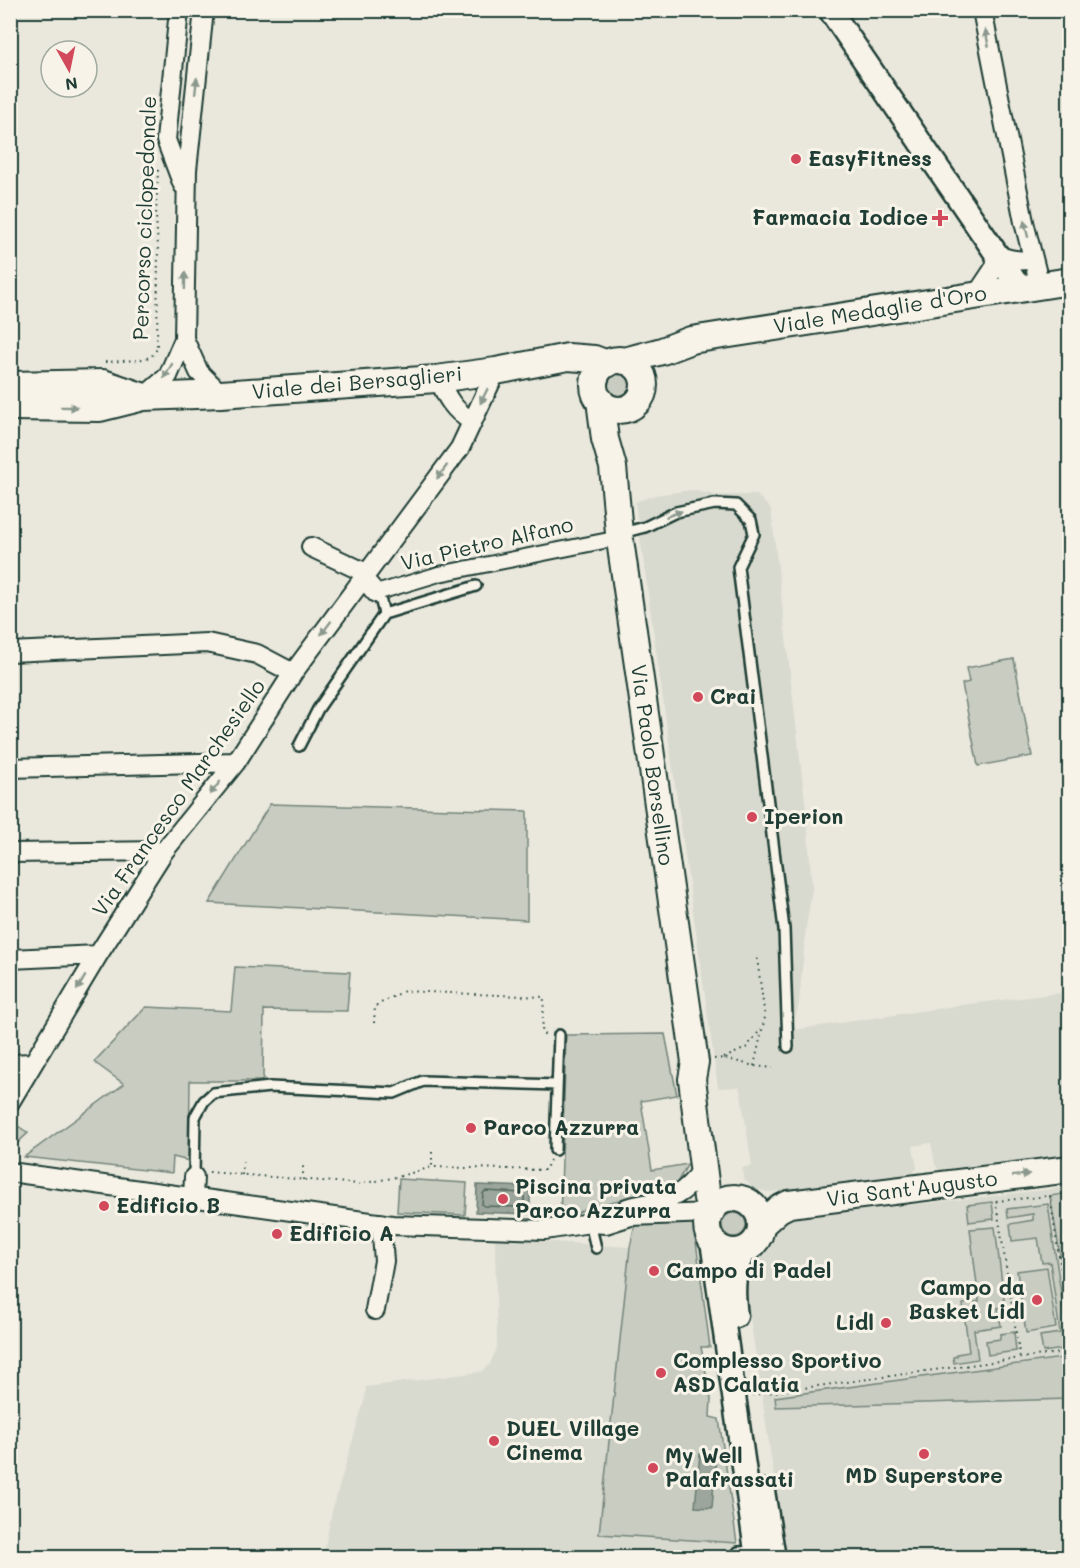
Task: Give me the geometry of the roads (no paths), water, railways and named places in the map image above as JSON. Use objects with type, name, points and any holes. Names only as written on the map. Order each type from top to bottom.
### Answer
[{"type":"main road","name":"Viale Medaglie d'Oro","points":[[568,357],[661,341],[691,340],[1070,281]]},
{"type":"main road","name":"Viale Medaglie d'Oro","points":[[607,376],[691,340]]},
{"type":"main road","name":"Viale dei Bersaglieri","points":[[10,406],[100,408],[144,397],[221,394],[440,378],[496,371],[568,357]]},
{"type":"main road","points":[[568,357],[607,376],[612,409],[627,409]]},
{"type":"main road","name":"Via Paolo Borsellino","points":[[613,467],[605,439],[607,376],[638,369],[644,384],[640,399],[627,409],[617,438],[613,467],[614,537],[695,1062],[692,1079],[710,1213]]},
{"type":"main road","name":"Viale dei Bersaglieri","points":[[10,385],[103,383],[144,397]]},
{"type":"main road","name":"Via Paolo Borsellino","points":[[695,1062],[704,1077],[723,1181],[739,1199]]},
{"type":"main road","name":"Via Sant'Augusto","points":[[761,1225],[779,1209],[789,1204],[1070,1169]]},
{"type":"main road","points":[[739,1199],[746,1201],[757,1211],[761,1225],[759,1236],[746,1249],[731,1252],[712,1241],[707,1227],[710,1213],[723,1201],[739,1199]]},
{"type":"street","points":[[180,10],[166,140],[186,195]]},
{"type":"street","points":[[144,397],[168,376],[183,339],[187,170],[204,10]]},
{"type":"street","points":[[830,10],[997,255],[1030,286]]},
{"type":"street","points":[[982,10],[1033,259],[1030,286]]},
{"type":"street","points":[[997,255],[1011,261],[1033,259]]},
{"type":"street","points":[[977,294],[995,267],[997,255]]},
{"type":"street","points":[[183,339],[199,372],[221,394]]},
{"type":"street","name":"Via Francesco Marchesiello","points":[[10,1102],[98,955],[164,851],[236,762],[293,673],[363,573],[460,448],[496,371]]},
{"type":"street","points":[[440,378],[445,395],[458,412],[471,422]]},
{"type":"street","name":"Via Pietro Alfano","points":[[376,593],[439,574],[614,537]]},
{"type":"street","points":[[311,547],[363,573],[376,593]]},
{"type":"street","name":"Via Francesco Marchesiello","points":[[10,652],[207,643],[257,654],[293,673]]},
{"type":"street","points":[[10,768],[236,762]]},
{"type":"street","points":[[10,853],[164,851]]},
{"type":"street","points":[[10,959],[98,955]]},
{"type":"street","points":[[10,1064],[32,1063]]},
{"type":"street","points":[[590,1223],[601,1214],[667,1200],[682,1193],[703,1169]]},
{"type":"street","points":[[10,1172],[381,1223],[545,1230],[590,1223],[606,1224],[631,1216],[710,1213]]},
{"type":"street","points":[[193,1197],[194,1174]]},
{"type":"street","points":[[375,1310],[384,1261],[381,1223]]},
{"type":"street","points":[[712,1241],[756,1554]]},
{"type":"street","points":[[746,1249],[738,1260],[735,1272],[735,1310],[748,1395],[756,1554]]},
{"type":"lane","points":[[614,537],[645,527],[676,512],[716,504],[736,506],[751,520],[754,534],[738,567],[784,929],[788,1047]]},
{"type":"lane","name":"Via Pietro Alfano","points":[[384,614],[476,586]]},
{"type":"lane","points":[[299,746],[318,709],[384,614],[376,593]]},
{"type":"lane","points":[[555,1150],[559,1035]]},
{"type":"lane","points":[[194,1174],[195,1117],[204,1101],[213,1093],[270,1087],[394,1093],[423,1081],[557,1085]]},
{"type":"lane","points":[[590,1223],[596,1248]]},
{"type":"water","name":"Piscina privata Parco Azzurra","points":[[477,1185],[530,1187],[530,1214],[476,1212]]},
{"type":"water","points":[[700,1454],[716,1456],[712,1508],[695,1507]]},
{"type":"place","name":"EasyFitness","points":[[796,159]]},
{"type":"place","name":"Farmacia Iodice","points":[[940,218]]},
{"type":"place","name":"Crai","points":[[698,697]]},
{"type":"place","name":"Iperion","points":[[752,817]]},
{"type":"place","name":"Parco Azzurra","points":[[471,1128]]},
{"type":"place","name":"Piscina privata Parco Azzurra","points":[[503,1199]]},
{"type":"place","name":"Edificio B","points":[[104,1206]]},
{"type":"place","name":"Edificio A","points":[[277,1234]]},
{"type":"place","name":"Campo di Padel","points":[[654,1271]]},
{"type":"place","name":"Campo da Basket Lidl","points":[[1037,1300]]},
{"type":"place","name":"Lidl","points":[[886,1323]]},
{"type":"place","name":"Complesso Sportivo ASD Calatia","points":[[661,1373]]},
{"type":"place","name":"DUEL Village Cinema","points":[[494,1441]]},
{"type":"place","name":"MD Superstore","points":[[924,1454]]},
{"type":"place","name":"My Well Palafrassati","points":[[653,1468]]}]
